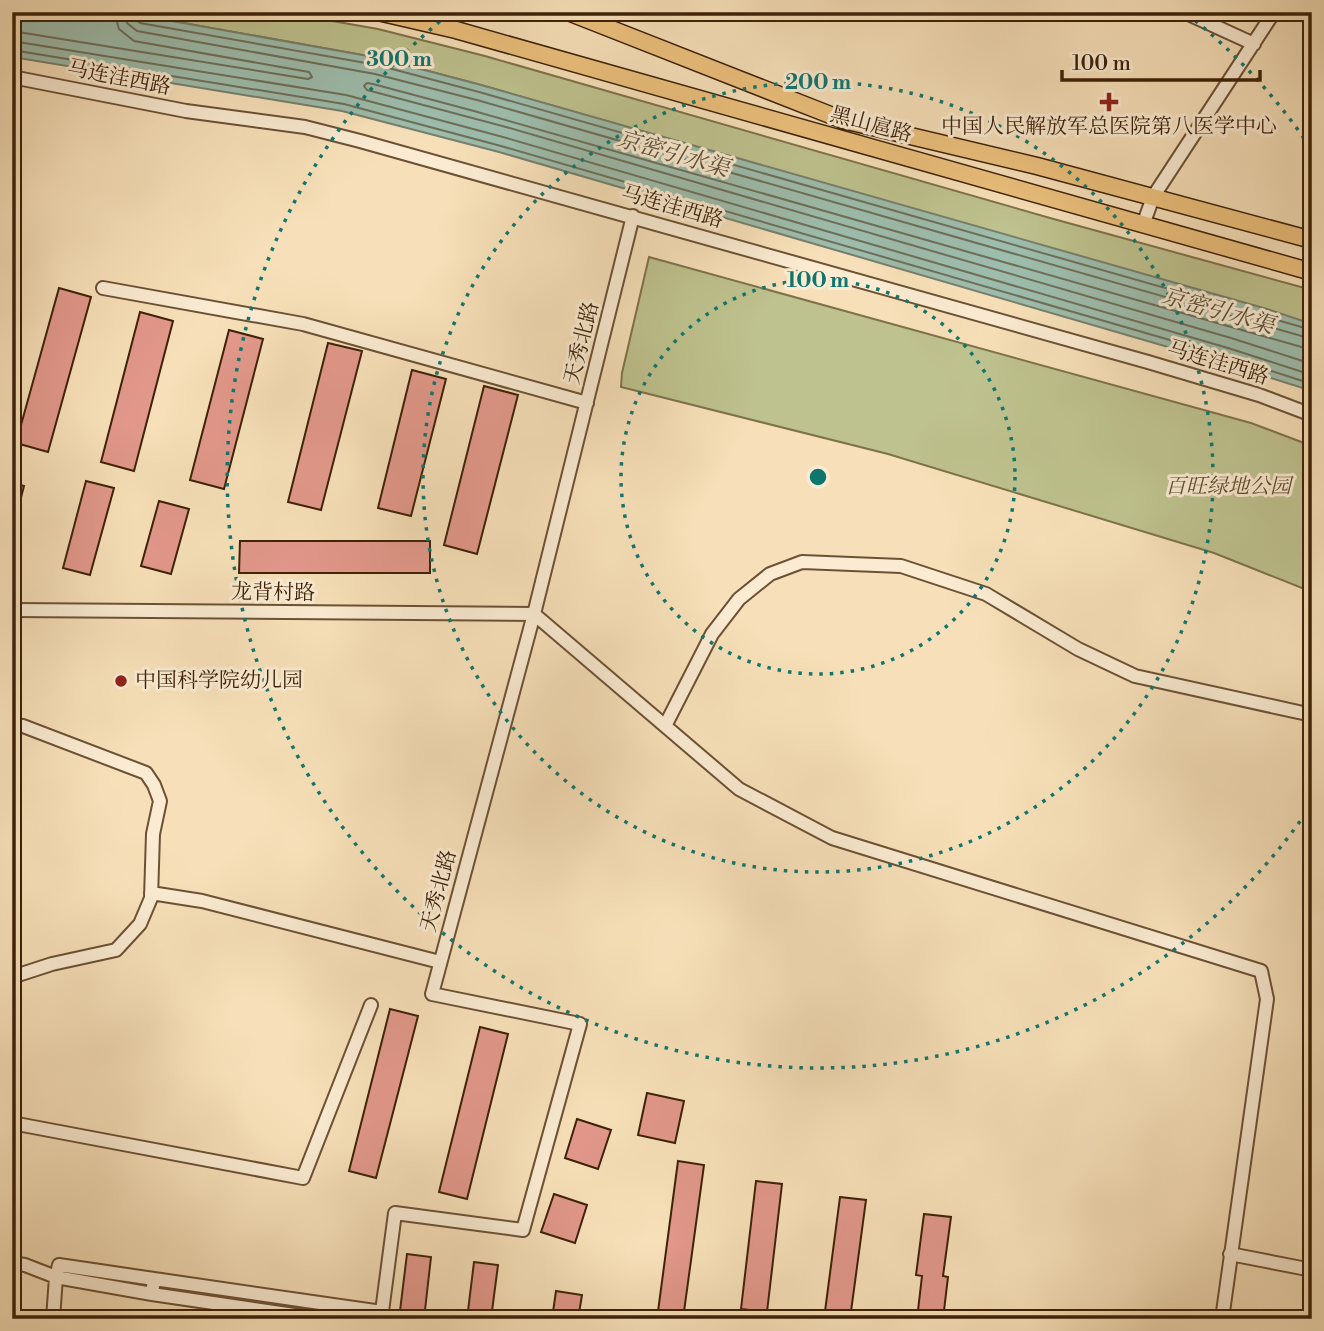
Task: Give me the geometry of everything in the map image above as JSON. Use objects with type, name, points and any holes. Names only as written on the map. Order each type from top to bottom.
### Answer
[{"type":"main road","name":"黑山扈路","points":[[378,12],[456,30],[1312,272]]},
{"type":"main road","name":"黑山扈路","points":[[568,12],[843,120],[1037,166],[1312,240]]},
{"type":"main road","points":[[1206,241],[1197,230],[1198,223],[1202,216],[1212,212]]},
{"type":"street","points":[[1184,12],[1254,44]]},
{"type":"street","points":[[1143,225],[1153,197],[1274,12]]},
{"type":"street","name":"马连洼西路","points":[[12,77],[186,111],[305,127],[634,216],[1149,362],[1259,395],[1312,415]]},
{"type":"street","name":"天秀北路","points":[[382,1315],[395,1213],[523,1230],[580,1024],[432,994],[534,614],[634,216]]},
{"type":"street","points":[[103,288],[303,324],[587,403]]},
{"type":"street","points":[[665,726],[712,634],[739,599],[769,574],[802,562],[901,566],[986,594],[1077,649],[1135,676],[1312,715]]},
{"type":"street","name":"龙背村路","points":[[12,610],[534,614]]},
{"type":"street","points":[[534,614],[739,789],[832,838],[1261,971],[1267,999],[1222,1319]]},
{"type":"street","points":[[12,725],[23,726],[146,773],[155,785],[160,802],[153,834],[152,893],[140,924],[116,950],[52,964],[12,977]]},
{"type":"street","points":[[152,893],[202,901],[440,962]]},
{"type":"street","points":[[12,1123],[303,1178],[371,1005]]},
{"type":"street","points":[[1230,1254],[1312,1270]]},
{"type":"street","points":[[12,1263],[25,1265],[56,1278],[273,1315],[322,1319]]},
{"type":"street","points":[[52,1319],[59,1265],[382,1315]]},
{"type":"street","points":[[152,1294],[154,1279]]},
{"type":"green space","points":[[122,12],[281,12],[378,29],[485,56],[1312,290],[1312,324],[379,58]]},
{"type":"green space","name":"百旺绿地公园","points":[[649,257],[1251,423],[1312,446],[1312,592],[1214,553],[888,454],[621,387]]},
{"type":"water","name":"京密引水渠","points":[[12,12],[122,12],[379,58],[1267,309],[1312,324],[1312,391],[499,152],[342,111],[12,57]]},
{"type":"building","points":[[59,288],[91,297],[48,452],[16,443]]},
{"type":"building","points":[[140,312],[173,321],[134,471],[101,462]]},
{"type":"building","points":[[229,330],[263,339],[224,489],[190,480]]},
{"type":"building","points":[[328,343],[362,351],[321,510],[288,502]]},
{"type":"building","points":[[412,370],[446,379],[411,516],[378,508]]},
{"type":"building","points":[[484,386],[518,395],[477,554],[444,545]]},
{"type":"building","points":[[86,481],[114,488],[90,575],[63,568]]},
{"type":"building","points":[[12,483],[24,486],[16,517],[12,517]]},
{"type":"building","points":[[159,501],[189,509],[171,574],[141,566]]},
{"type":"building","points":[[240,541],[430,541],[430,573],[239,573]]},
{"type":"building","points":[[390,1009],[418,1016],[376,1178],[349,1171]]},
{"type":"building","points":[[480,1027],[508,1034],[467,1199],[439,1192]]},
{"type":"building","points":[[647,1093],[684,1101],[675,1143],[638,1135]]},
{"type":"building","points":[[577,1119],[611,1130],[598,1169],[565,1158]]},
{"type":"building","points":[[678,1161],[704,1165],[683,1319],[657,1319]]},
{"type":"building","points":[[756,1181],[782,1184],[767,1312],[741,1309]]},
{"type":"building","points":[[554,1194],[587,1205],[575,1243],[541,1232]]},
{"type":"building","points":[[840,1197],[866,1200],[850,1319],[824,1319]]},
{"type":"building","points":[[924,1214],[951,1217],[943,1276],[948,1277],[943,1319],[917,1319],[922,1276],[916,1275]]},
{"type":"building","points":[[407,1254],[431,1257],[424,1319],[399,1319]]},
{"type":"building","points":[[474,1262],[498,1265],[491,1319],[467,1319]]},
{"type":"building","points":[[556,1291],[582,1295],[578,1319],[552,1319]]},
{"type":"place","name":"中国人民解放军总医院第八医学中心","points":[[1109,102]]},
{"type":"place","name":"中国科学院幼儿园","points":[[121,681]]}]
